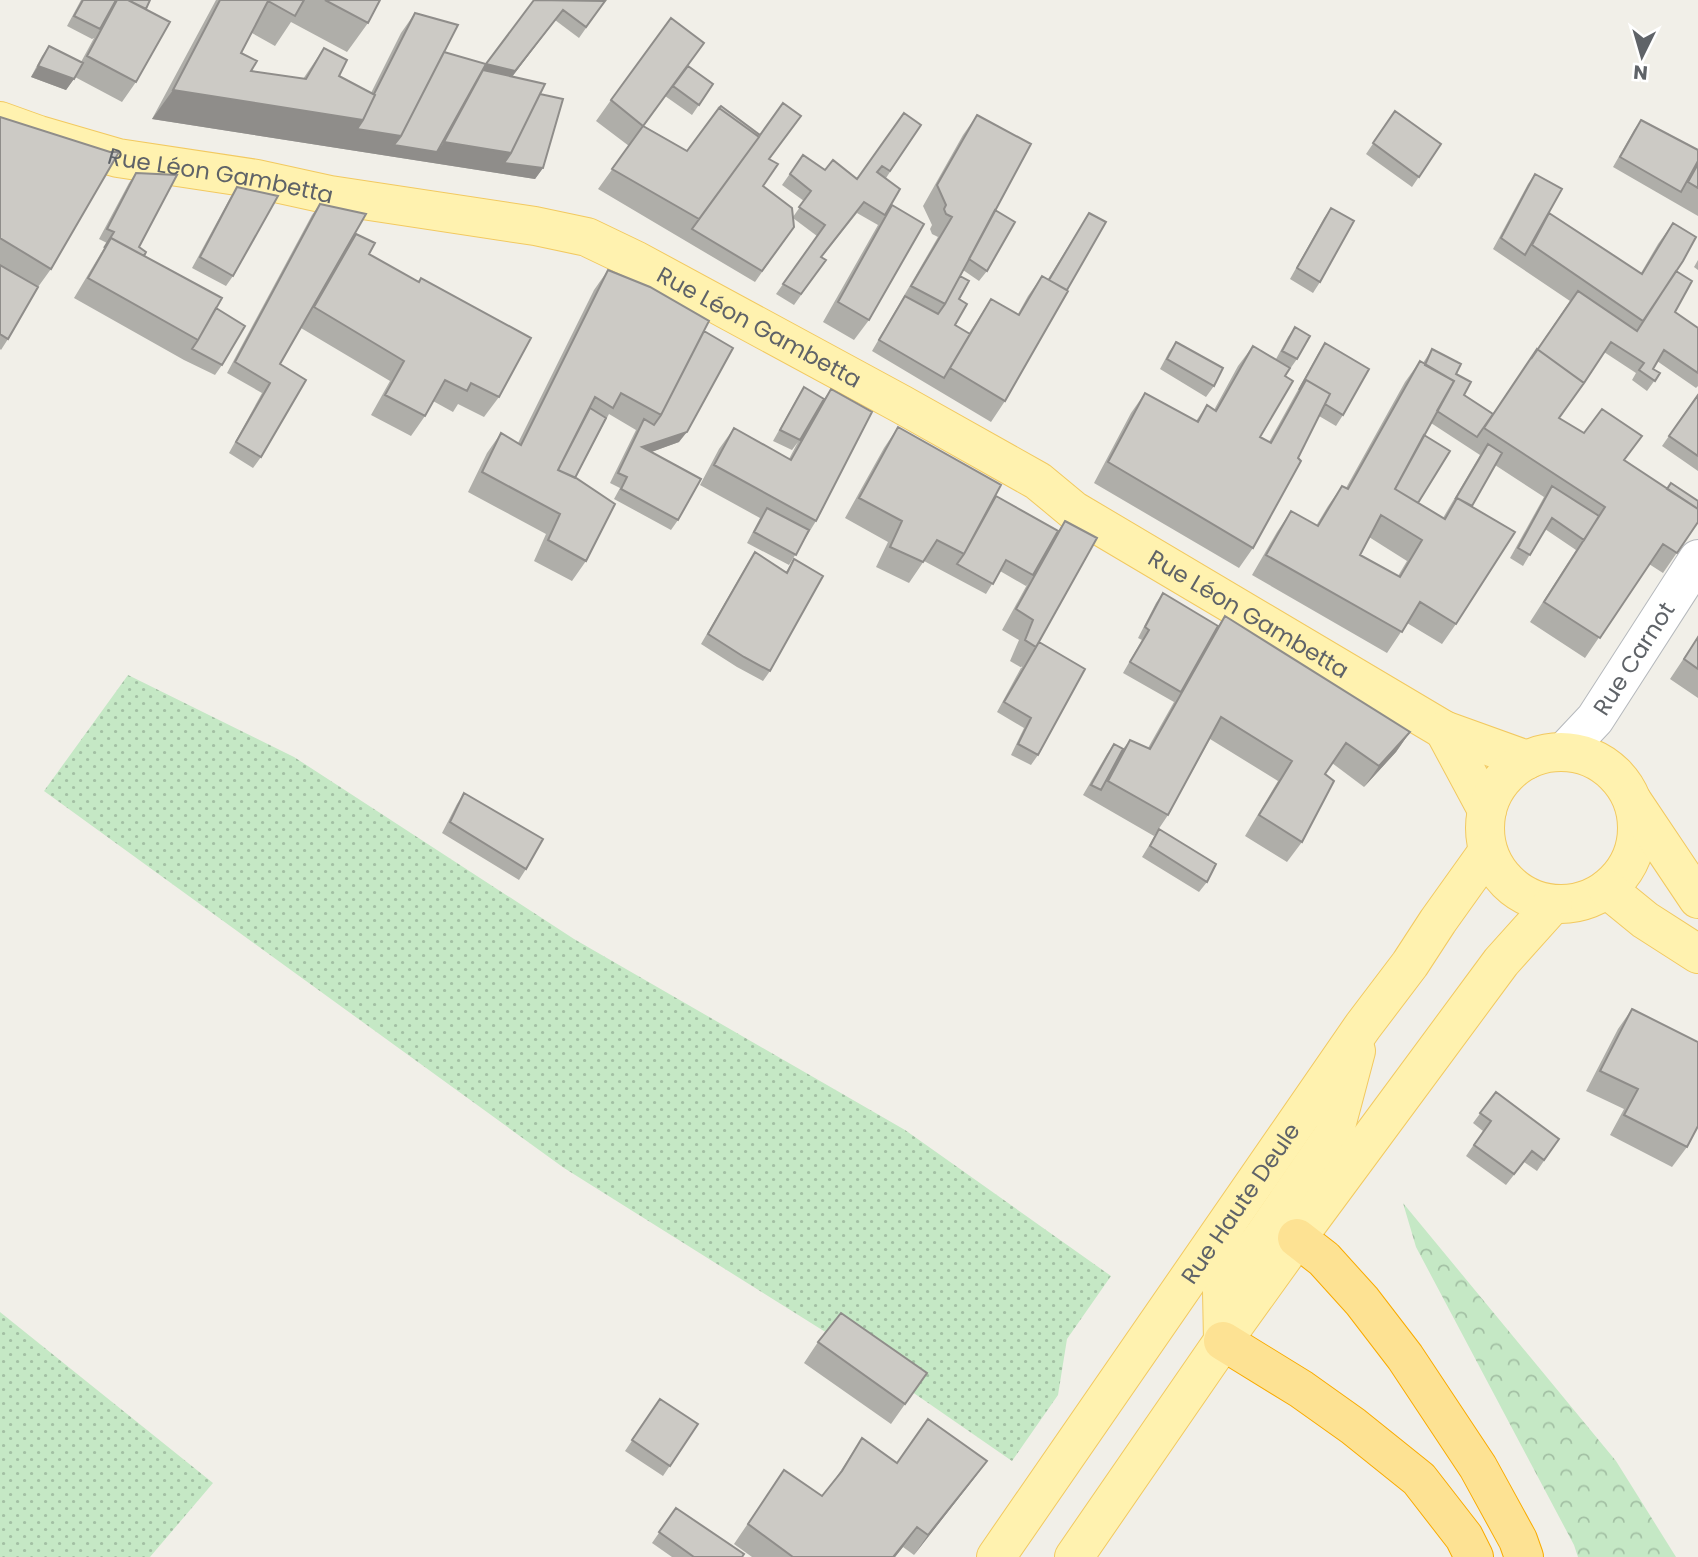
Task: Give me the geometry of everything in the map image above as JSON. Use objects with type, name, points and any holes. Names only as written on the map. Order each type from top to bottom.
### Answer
[{"type":"highway","points":[[1286,1229],[1324,1259],[1362,1301],[1405,1357],[1478,1467],[1524,1557]]},
{"type":"highway","points":[[1223,1341],[1301,1389],[1353,1426],[1419,1479],[1464,1537],[1474,1557]]},
{"type":"main road","name":"Rue Léon Gambetta","points":[[0,121],[118,158],[257,179],[330,195],[535,226],[587,237],[637,261],[1038,481],[1073,510],[1444,730],[1527,760]]},
{"type":"main road","points":[[1444,730],[1487,810]]},
{"type":"main road","points":[[1630,798],[1637,819],[1634,851],[1623,873],[1607,889],[1586,900],[1553,904],[1516,890],[1501,875],[1488,851],[1484,829],[1487,810],[1494,790],[1508,773],[1527,760],[1552,752],[1576,753],[1604,765],[1621,781],[1698,899]]},
{"type":"main road","name":"Rue Haute Deule","points":[[996,1557],[1363,1026],[1410,964],[1488,851]]},
{"type":"main road","points":[[1607,889],[1645,920],[1698,954]]},
{"type":"main road","points":[[1286,1229],[1501,962],[1553,904]]},
{"type":"main road","points":[[1074,1557],[1223,1341],[1286,1229],[1334,1134],[1363,1026]]},
{"type":"main road","points":[[1244,1198],[1286,1229]]},
{"type":"street","name":"Rue Carnot","points":[[1564,752],[1595,719],[1698,559]]},
{"type":"green space","points":[[128,675],[294,757],[574,939],[905,1130],[1111,1276],[1067,1339],[1058,1395],[1012,1461],[827,1333],[564,1168],[44,791]]},
{"type":"green space","points":[[1403,1203],[1616,1461],[1676,1557],[1578,1557],[1416,1247]]},
{"type":"green space","points":[[0,1312],[213,1483],[150,1557],[0,1557]]},
{"type":"building","points":[[83,0],[116,0],[100,29],[74,16]]},
{"type":"building","points":[[117,0],[128,0],[170,22],[136,82],[87,56]]},
{"type":"building","points":[[128,0],[150,0],[146,9]]},
{"type":"building","points":[[220,0],[304,0],[295,16],[268,1],[241,53],[257,61],[251,71],[306,79],[324,48],[347,60],[339,76],[375,95],[363,120],[173,90]]},
{"type":"building","points":[[325,0],[380,0],[368,23]]},
{"type":"building","points":[[534,0],[605,1],[586,27],[563,10],[515,71],[486,64]]},
{"type":"building","points":[[415,13],[458,25],[401,136],[357,129],[363,120]]},
{"type":"building","points":[[671,18],[704,43],[643,126],[611,100]]},
{"type":"building","points":[[49,46],[83,63],[74,79],[38,66]]},
{"type":"building","points":[[444,52],[486,64],[437,152],[394,145],[401,136]]},
{"type":"building","points":[[688,66],[713,84],[699,105],[673,86]]},
{"type":"building","points":[[483,70],[545,84],[511,153],[444,142]]},
{"type":"building","points":[[540,94],[563,99],[543,168],[504,163],[511,153]]},
{"type":"building","points":[[783,103],[801,116],[769,159],[778,164],[763,186],[792,208],[794,227],[762,271],[692,229],[759,137],[719,108],[721,106],[760,135]]},
{"type":"building","points":[[719,108],[759,137],[699,219],[612,169],[643,126],[687,151]]},
{"type":"building","points":[[1395,111],[1441,144],[1419,177],[1373,143]]},
{"type":"building","points":[[904,113],[921,125],[890,171],[882,166],[877,172],[900,189],[885,215],[864,202],[821,257],[826,260],[801,294],[783,284],[825,225],[799,207],[811,191],[790,174],[803,155],[825,170],[833,160],[857,179]]},
{"type":"building","points":[[977,115],[1031,144],[945,304],[911,286],[952,217],[946,214],[946,205],[937,185]]},
{"type":"building","points":[[0,117],[110,152],[119,152],[51,269],[0,238]]},
{"type":"building","points":[[1641,120],[1698,150],[1698,161],[1681,192],[1620,157]]},
{"type":"building","points":[[1698,164],[1698,188],[1688,182]]},
{"type":"building","points":[[136,173],[177,175],[139,247],[146,252],[144,256],[111,238],[104,248],[114,232],[107,229]]},
{"type":"building","points":[[1535,174],[1562,189],[1525,255],[1501,238]]},
{"type":"building","points":[[237,187],[278,196],[233,276],[200,257]]},
{"type":"building","points":[[320,204],[366,214],[280,364],[306,380],[261,457],[236,442],[270,383],[235,362]]},
{"type":"building","points":[[892,205],[924,224],[869,320],[838,302]]},
{"type":"building","points":[[1331,208],[1354,221],[1320,282],[1297,268]]},
{"type":"building","points":[[995,210],[1015,222],[987,271],[969,259]]},
{"type":"building","points":[[1089,213],[1106,222],[1067,290],[1049,280]]},
{"type":"building","points":[[1549,213],[1642,274],[1673,223],[1696,237],[1643,321],[1532,245]]},
{"type":"building","points":[[356,234],[375,243],[369,254],[419,282],[421,278],[531,338],[499,397],[471,383],[467,391],[445,380],[425,416],[385,395],[404,361],[314,307]]},
{"type":"building","points":[[111,238],[222,298],[198,340],[88,278]]},
{"type":"building","points":[[0,265],[38,287],[8,339],[0,334]]},
{"type":"building","points":[[608,270],[650,287],[709,321],[661,415],[621,393],[613,408],[595,397],[558,470],[576,478],[615,504],[586,561],[548,540],[560,514],[482,472],[501,433],[521,445]]},
{"type":"building","points":[[1676,271],[1692,281],[1675,312],[1698,328],[1698,373],[1664,350],[1653,369],[1660,373],[1655,381],[1639,370],[1644,363],[1611,342],[1584,383],[1538,349],[1578,291],[1637,331]]},
{"type":"building","points":[[960,276],[969,281],[959,299],[967,304],[955,325],[970,334],[944,378],[879,340],[905,296],[938,314]]},
{"type":"building","points":[[1042,276],[1068,291],[1005,401],[950,368],[991,299],[1019,315]]},
{"type":"building","points":[[216,308],[245,326],[222,365],[192,349]]},
{"type":"building","points":[[1295,327],[1310,336],[1297,359],[1282,351]]},
{"type":"building","points":[[704,331],[733,348],[687,432],[642,447],[701,479],[678,520],[621,489],[627,477],[618,473],[644,419],[654,425],[661,415]]},
{"type":"building","points":[[1176,342],[1223,368],[1214,386],[1167,359]]},
{"type":"building","points":[[1325,343],[1369,369],[1343,415],[1325,404],[1330,394],[1306,380],[1299,390]]},
{"type":"building","points":[[1253,346],[1290,368],[1285,376],[1293,381],[1260,437],[1271,443],[1306,380],[1330,394],[1298,458],[1301,461],[1253,548],[1108,462],[1145,393],[1198,422],[1207,405],[1216,411]]},
{"type":"building","points":[[1432,349],[1461,364],[1456,374],[1471,382],[1464,395],[1493,414],[1477,437],[1437,411],[1454,381],[1425,365]]},
{"type":"building","points":[[1537,349],[1584,383],[1559,418],[1584,433],[1602,409],[1642,436],[1624,460],[1698,509],[1698,522],[1677,553],[1663,544],[1600,638],[1544,602],[1605,507],[1484,428]]},
{"type":"building","points":[[1420,361],[1454,381],[1395,489],[1445,519],[1457,498],[1515,532],[1456,624],[1420,602],[1402,632],[1266,555],[1291,511],[1318,526],[1342,486],[1348,489]],"holes":[[[1381,515],[1422,540],[1400,577],[1360,555]]]},
{"type":"building","points":[[804,387],[824,399],[800,440],[780,430]]},
{"type":"building","points":[[831,389],[872,412],[816,521],[714,465],[734,428],[791,460]]},
{"type":"building","points":[[1698,395],[1698,456],[1669,436]]},
{"type":"building","points":[[590,408],[606,418],[575,478],[558,470]]},
{"type":"building","points":[[898,427],[1001,485],[964,554],[937,540],[923,562],[890,547],[902,521],[859,498]]},
{"type":"building","points":[[1424,435],[1450,451],[1418,503],[1395,489]]},
{"type":"building","points":[[1488,444],[1502,453],[1472,506],[1456,498]]},
{"type":"building","points":[[1671,483],[1698,501],[1698,509],[1667,489]]},
{"type":"building","points":[[1552,486],[1599,516],[1584,540],[1552,518],[1530,555],[1518,548]]},
{"type":"building","points":[[996,496],[1058,531],[1033,575],[1006,560],[993,584],[957,564]]},
{"type":"building","points":[[767,508],[809,530],[796,555],[754,532]]},
{"type":"building","points":[[1065,521],[1097,538],[1036,647],[1025,640],[1033,620],[1016,609]]},
{"type":"building","points":[[755,552],[787,573],[794,559],[823,576],[770,671],[708,634]]},
{"type":"building","points":[[1163,593],[1218,626],[1181,692],[1130,662],[1149,630],[1145,627]]},
{"type":"building","points":[[1225,616],[1410,732],[1379,766],[1346,743],[1325,774],[1334,781],[1302,842],[1259,815],[1292,761],[1221,717],[1168,815],[1108,781],[1130,740],[1150,749]]},
{"type":"building","points":[[1698,637],[1698,669],[1684,659]]},
{"type":"building","points":[[1039,642],[1085,669],[1038,755],[1018,744],[1031,718],[1004,702]]},
{"type":"building","points":[[1114,744],[1123,749],[1101,790],[1091,785]]},
{"type":"building","points":[[464,793],[543,839],[526,869],[450,822]]},
{"type":"building","points":[[1159,829],[1216,864],[1207,882],[1150,846]]},
{"type":"building","points":[[1632,1009],[1698,1042],[1698,1126],[1687,1147],[1624,1115],[1638,1089],[1600,1071]]},
{"type":"building","points":[[1496,1092],[1559,1139],[1544,1160],[1532,1151],[1514,1174],[1474,1145],[1491,1121],[1480,1113]]},
{"type":"building","points":[[841,1313],[927,1373],[905,1404],[818,1342]]},
{"type":"building","points":[[660,1399],[698,1424],[670,1466],[632,1440]]},
{"type":"building","points":[[928,1419],[987,1461],[928,1535],[917,1527],[893,1557],[793,1557],[748,1524],[784,1470],[822,1496],[842,1471],[862,1438],[897,1463]]},
{"type":"building","points":[[676,1508],[744,1554],[742,1557],[694,1557],[659,1532]]}]
